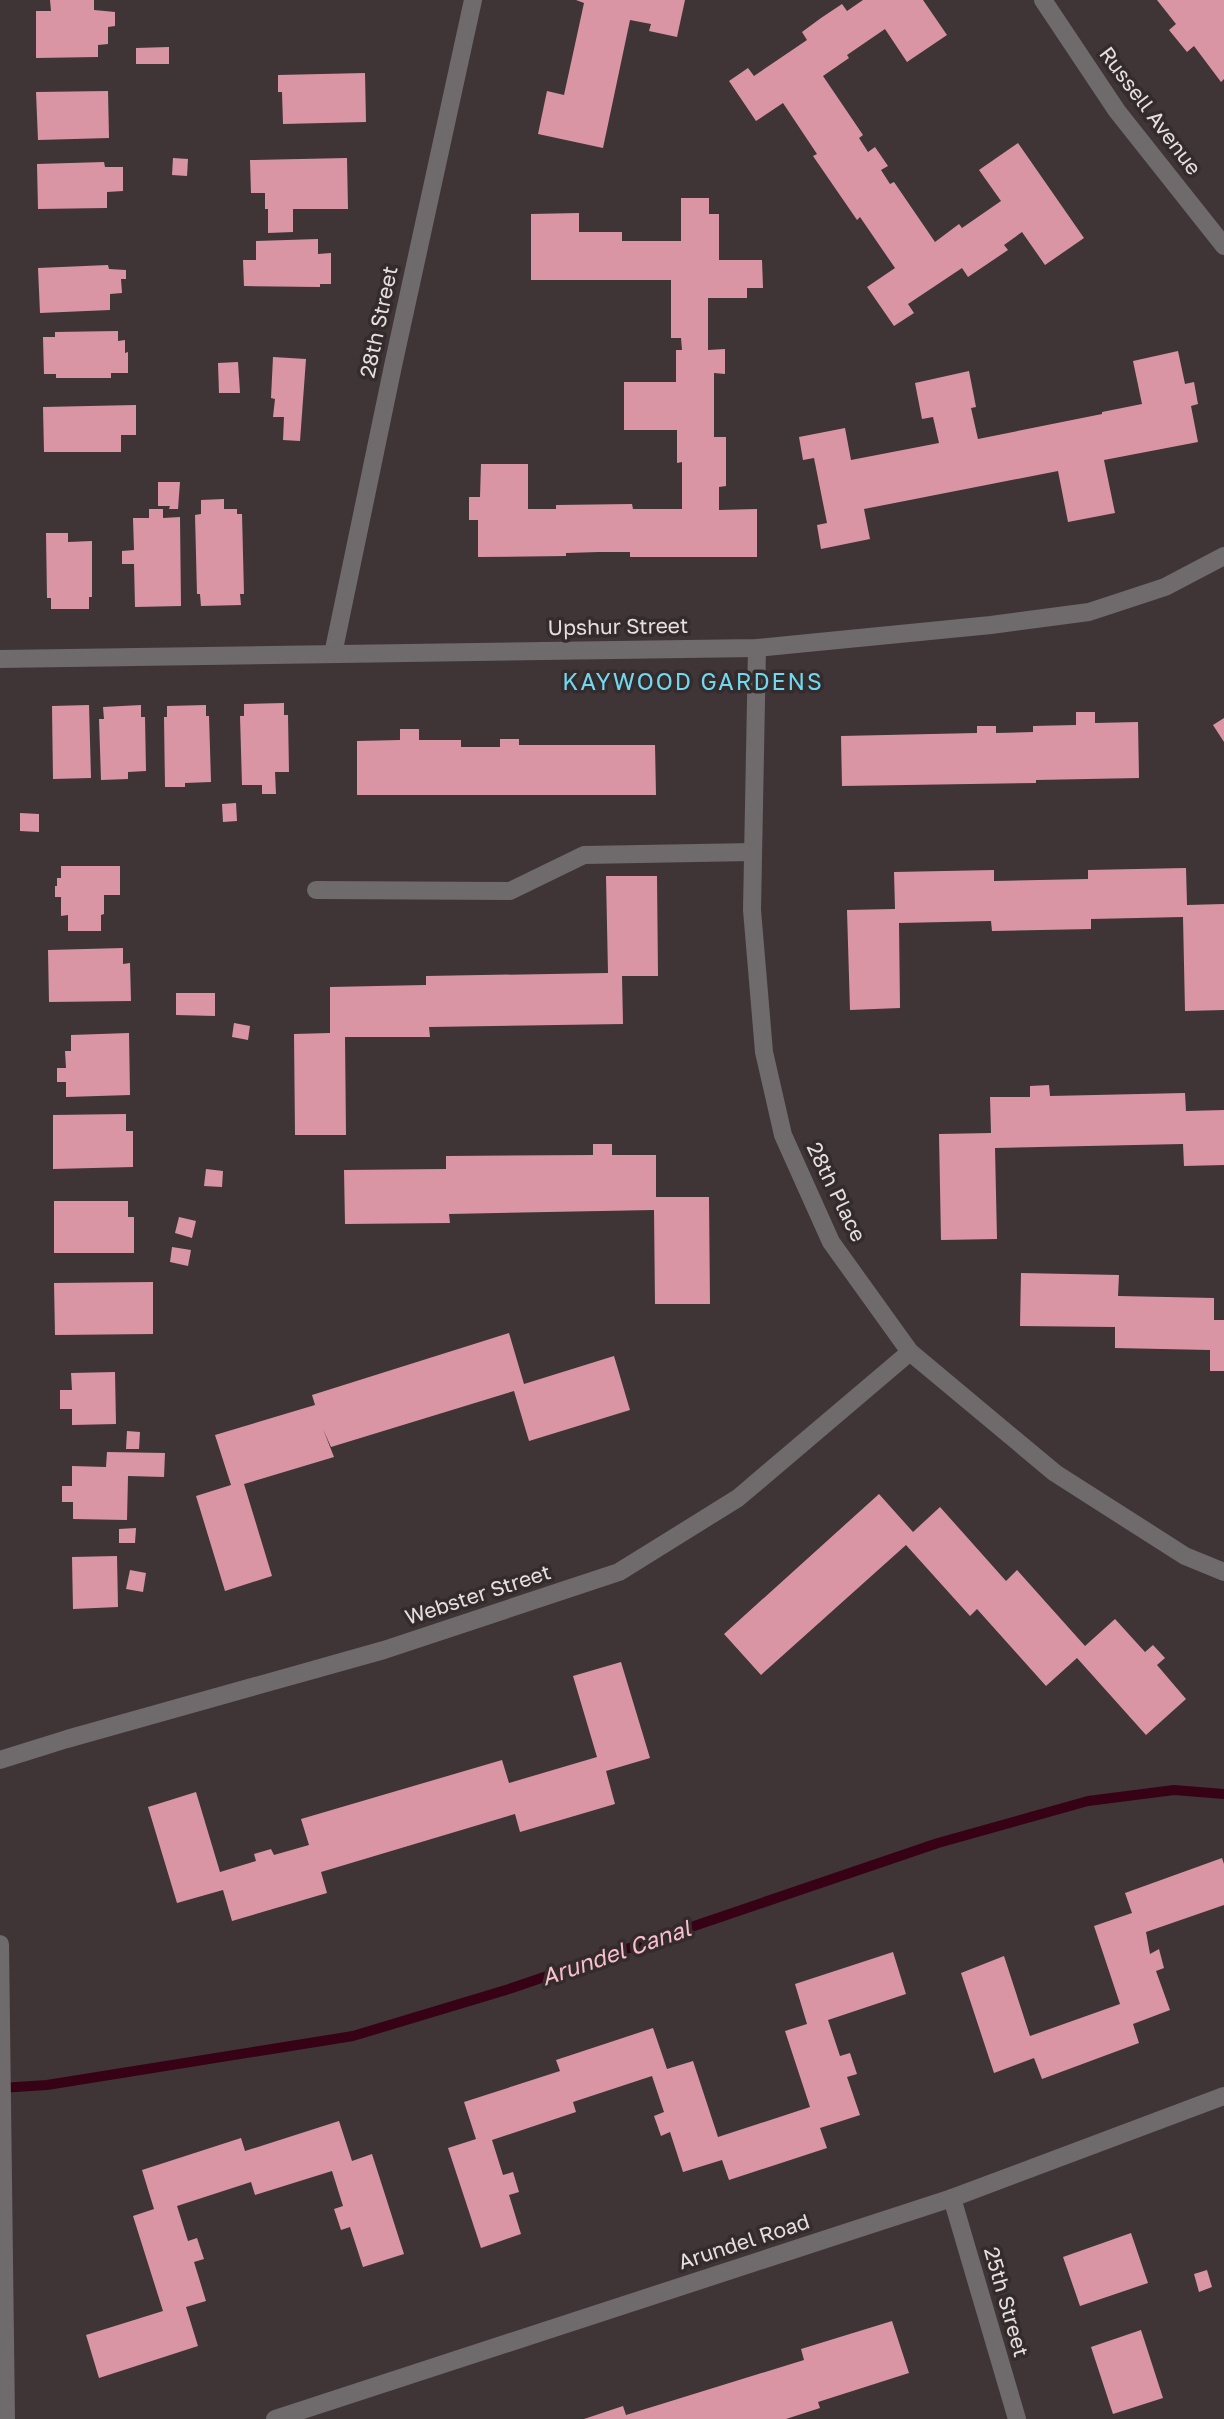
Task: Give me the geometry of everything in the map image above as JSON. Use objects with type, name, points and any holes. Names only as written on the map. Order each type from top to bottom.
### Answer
[{"type":"street","name":"28th Street","points":[[333,654],[473,0]]},
{"type":"street","name":"Russell Avenue","points":[[1043,0],[1117,111],[1224,246]]},
{"type":"street","name":"Upshur Street","points":[[0,659],[757,648],[991,625],[1089,612],[1165,587],[1224,556]]},
{"type":"street","name":"28th Place","points":[[757,648],[752,910],[764,1052],[783,1135],[831,1242],[909,1352],[1055,1473],[1185,1556],[1224,1572]]},
{"type":"street","points":[[316,890],[510,891],[584,855],[753,852]]},
{"type":"street","name":"Webster Street","points":[[0,1760],[384,1650],[619,1572],[738,1498],[909,1352]]},
{"type":"street","points":[[0,1944],[6,2419]]},
{"type":"street","name":"Arundel Road","points":[[275,2419],[952,2198],[1224,2096]]},
{"type":"street","name":"25th Street","points":[[952,2198],[1010,2417]]},
{"type":"building","points":[[50,0],[94,0],[94,10],[115,12],[115,26],[108,27],[108,44],[98,45],[98,57],[36,58],[36,11],[51,11]]},
{"type":"building","points":[[576,0],[685,0],[677,37],[649,31],[651,24],[630,20],[603,148],[538,134],[547,91],[564,95],[584,3]]},
{"type":"building","points":[[863,0],[923,0],[947,35],[907,62],[885,29],[847,55],[849,58],[823,76],[863,135],[859,138],[868,152],[875,147],[888,166],[881,170],[890,184],[894,182],[935,242],[959,224],[962,228],[1001,201],[979,170],[1018,143],[1084,238],[1045,265],[1022,232],[1004,245],[1008,250],[968,277],[962,268],[908,304],[914,313],[894,326],[867,287],[895,268],[860,217],[857,220],[813,156],[817,154],[783,103],[756,121],[729,81],[748,68],[754,76],[807,40],[802,32],[821,18],[842,4],[847,11]]},
{"type":"building","points":[[1157,0],[1224,0],[1224,79],[1221,82],[1194,46],[1187,52],[1169,30],[1176,24]]},
{"type":"building","points":[[169,47],[169,64],[136,64],[136,48]]},
{"type":"building","points":[[365,73],[366,122],[283,124],[282,92],[278,92],[278,75]]},
{"type":"building","points":[[108,91],[109,138],[38,140],[36,92]]},
{"type":"building","points":[[173,158],[188,159],[187,176],[172,175]]},
{"type":"building","points":[[347,158],[348,209],[293,209],[293,232],[268,233],[265,193],[251,193],[250,160]]},
{"type":"building","points":[[104,162],[105,167],[123,167],[123,191],[107,192],[107,208],[38,209],[37,164]]},
{"type":"building","points":[[681,198],[709,198],[709,214],[719,214],[719,260],[762,260],[763,288],[747,288],[747,298],[708,298],[708,350],[725,349],[725,374],[714,373],[714,437],[726,437],[726,486],[719,487],[719,510],[757,509],[757,557],[630,557],[630,552],[599,552],[566,553],[566,556],[478,557],[478,520],[469,520],[469,497],[480,497],[481,464],[528,464],[528,509],[556,509],[556,505],[632,504],[633,509],[682,509],[682,462],[677,463],[677,430],[624,430],[624,382],[676,382],[676,350],[682,350],[681,338],[671,338],[671,280],[531,280],[531,214],[579,213],[579,232],[622,232],[622,241],[681,241]]},
{"type":"building","points":[[318,239],[318,254],[331,253],[331,284],[320,284],[320,287],[244,286],[243,260],[256,260],[256,241]]},
{"type":"building","points":[[108,265],[109,269],[126,270],[126,279],[121,279],[122,293],[110,294],[110,310],[40,313],[38,268]]},
{"type":"building","points":[[118,331],[118,341],[125,340],[125,353],[128,352],[128,373],[111,373],[111,378],[56,378],[56,374],[44,374],[43,337],[55,337],[55,332]]},
{"type":"building","points":[[1178,351],[1185,384],[1194,382],[1198,404],[1191,406],[1198,442],[1104,460],[1115,513],[1068,522],[1058,471],[864,509],[870,539],[821,549],[817,525],[827,523],[814,458],[803,460],[799,437],[845,428],[851,460],[939,443],[933,417],[922,419],[915,383],[969,371],[976,407],[971,408],[978,439],[1102,414],[1142,404],[1133,361]]},
{"type":"building","points":[[273,357],[306,359],[300,441],[283,440],[284,417],[273,417]]},
{"type":"building","points":[[238,362],[240,393],[219,393],[218,363]]},
{"type":"building","points":[[136,405],[136,435],[121,435],[121,452],[44,452],[43,407]]},
{"type":"building","points":[[158,482],[180,482],[178,509],[158,506]]},
{"type":"building","points":[[224,499],[224,509],[237,509],[237,514],[242,514],[244,594],[240,594],[241,605],[201,606],[200,594],[197,594],[195,515],[201,514],[201,500]]},
{"type":"building","points":[[149,509],[163,509],[163,518],[180,517],[181,606],[135,607],[134,564],[122,564],[122,551],[134,550],[133,518],[149,518]]},
{"type":"building","points":[[46,533],[68,533],[68,542],[92,541],[92,597],[89,597],[89,609],[51,609],[51,598],[47,598]]},
{"type":"building","points":[[284,703],[284,715],[288,715],[289,772],[275,772],[276,794],[262,794],[262,785],[242,785],[240,716],[244,716],[244,704]]},
{"type":"building","points":[[89,705],[91,778],[53,779],[52,706]]},
{"type":"building","points":[[141,705],[141,717],[145,717],[146,771],[128,772],[128,779],[101,780],[99,719],[104,719],[103,707]]},
{"type":"building","points":[[206,705],[206,716],[209,716],[211,782],[185,783],[185,787],[165,787],[164,717],[167,717],[167,706]]},
{"type":"building","points":[[1076,712],[1095,712],[1095,723],[1138,722],[1139,778],[1036,780],[1036,783],[842,786],[841,736],[977,733],[977,726],[996,726],[996,733],[1033,732],[1033,726],[1076,725]]},
{"type":"building","points":[[1224,718],[1224,742],[1213,725]]},
{"type":"building","points":[[400,729],[419,729],[419,740],[461,740],[461,747],[500,747],[500,739],[519,739],[519,745],[655,745],[656,795],[357,795],[357,741],[400,740]]},
{"type":"building","points":[[236,803],[237,821],[223,822],[222,804]]},
{"type":"building","points":[[20,813],[39,814],[39,832],[20,831]]},
{"type":"building","points":[[61,866],[120,866],[120,895],[104,895],[101,931],[68,931],[68,915],[61,916],[61,897],[55,897],[57,878],[61,878]]},
{"type":"building","points":[[1186,868],[1187,905],[1224,904],[1224,1010],[1185,1011],[1183,917],[1091,919],[1091,929],[992,931],[991,921],[899,923],[900,1008],[850,1010],[847,910],[895,909],[894,872],[994,870],[994,881],[1088,879],[1088,870]]},
{"type":"building","points":[[606,876],[657,876],[658,976],[622,976],[623,1024],[429,1027],[430,1037],[345,1037],[346,1135],[295,1135],[294,1034],[330,1033],[330,987],[426,985],[426,976],[608,973]]},
{"type":"building","points":[[123,948],[123,964],[130,963],[131,1001],[49,1002],[48,950]]},
{"type":"building","points":[[176,993],[215,993],[215,1016],[176,1015]]},
{"type":"building","points":[[234,1023],[250,1026],[248,1040],[232,1037]]},
{"type":"building","points":[[129,1033],[130,1095],[66,1097],[66,1082],[57,1082],[57,1068],[66,1068],[65,1051],[71,1051],[71,1035]]},
{"type":"building","points":[[1049,1085],[1050,1096],[1185,1093],[1186,1111],[1224,1110],[1224,1165],[1184,1166],[1183,1144],[995,1148],[997,1239],[941,1240],[939,1134],[991,1133],[990,1097],[1030,1097],[1030,1086]]},
{"type":"building","points":[[126,1114],[126,1131],[133,1131],[133,1167],[53,1169],[53,1115]]},
{"type":"building","points":[[593,1144],[612,1144],[612,1155],[656,1155],[656,1197],[709,1197],[710,1304],[655,1304],[654,1210],[449,1214],[450,1223],[345,1224],[344,1170],[446,1169],[446,1156],[593,1155]]},
{"type":"building","points":[[206,1169],[223,1171],[222,1187],[204,1186]]},
{"type":"building","points":[[54,1201],[128,1201],[128,1217],[134,1217],[134,1253],[54,1253]]},
{"type":"building","points":[[179,1217],[196,1221],[192,1238],[175,1233]]},
{"type":"building","points":[[172,1247],[191,1250],[188,1266],[170,1262]]},
{"type":"building","points":[[1021,1273],[1119,1275],[1118,1296],[1214,1298],[1214,1320],[1224,1320],[1224,1371],[1210,1371],[1210,1350],[1115,1348],[1115,1327],[1020,1326]]},
{"type":"building","points":[[153,1282],[153,1334],[55,1335],[54,1283]]},
{"type":"building","points":[[509,1333],[524,1384],[614,1356],[630,1410],[529,1441],[514,1391],[331,1447],[323,1429],[334,1457],[244,1484],[272,1576],[225,1591],[196,1496],[231,1485],[215,1435],[315,1405],[312,1395]]},
{"type":"building","points":[[115,1372],[116,1424],[72,1425],[72,1409],[60,1409],[60,1390],[72,1390],[71,1373]]},
{"type":"building","points":[[127,1431],[140,1432],[139,1449],[126,1449]]},
{"type":"building","points":[[107,1452],[165,1453],[164,1477],[128,1476],[127,1520],[73,1519],[73,1502],[62,1502],[62,1486],[72,1486],[72,1466],[106,1467]]},
{"type":"building","points":[[879,1494],[913,1532],[940,1507],[1006,1581],[1017,1570],[1085,1646],[1115,1619],[1145,1652],[1153,1645],[1165,1658],[1157,1665],[1186,1699],[1146,1735],[1077,1658],[1046,1686],[977,1609],[970,1616],[906,1545],[761,1675],[724,1634]]},
{"type":"building","points":[[136,1528],[135,1543],[119,1543],[119,1529]]},
{"type":"building","points":[[117,1556],[118,1607],[73,1609],[72,1557]]},
{"type":"building","points":[[130,1570],[146,1573],[143,1592],[126,1589]]},
{"type":"building","points":[[621,1662],[650,1758],[606,1771],[615,1804],[520,1832],[515,1814],[321,1872],[327,1893],[232,1921],[223,1890],[177,1903],[148,1807],[196,1792],[220,1872],[256,1861],[254,1854],[271,1849],[274,1855],[309,1845],[301,1819],[502,1760],[509,1783],[597,1757],[573,1676]]},
{"type":"building","points":[[1222,1858],[1224,1905],[1146,1932],[1150,1954],[1159,1949],[1164,1968],[1156,1971],[1170,2010],[1133,2024],[1139,2043],[1042,2079],[1034,2058],[994,2073],[961,1973],[1004,1956],[1030,2036],[1120,2004],[1094,1926],[1132,1913],[1125,1893]]},
{"type":"building","points":[[893,1952],[906,1994],[828,2020],[840,2056],[850,2053],[857,2074],[847,2077],[860,2115],[820,2128],[827,2148],[729,2180],[722,2160],[683,2172],[670,2132],[661,2136],[654,2116],[664,2112],[652,2076],[573,2102],[576,2112],[492,2140],[503,2175],[513,2172],[519,2192],[509,2195],[521,2234],[481,2248],[448,2148],[476,2139],[464,2102],[560,2071],[556,2060],[653,2028],[667,2069],[693,2061],[718,2137],[810,2107],[785,2031],[807,2024],[795,1984]]},
{"type":"building","points":[[339,2121],[352,2161],[372,2154],[404,2254],[363,2267],[350,2227],[341,2230],[334,2209],[343,2206],[332,2171],[255,2195],[251,2182],[177,2206],[188,2241],[197,2238],[204,2259],[194,2262],[206,2301],[186,2307],[198,2346],[99,2378],[86,2335],[163,2311],[133,2216],[154,2209],[142,2170],[241,2138],[245,2151]]},
{"type":"building","points":[[1131,2233],[1148,2283],[1080,2306],[1063,2257]]},
{"type":"building","points":[[1207,2270],[1212,2287],[1199,2292],[1194,2274]]},
{"type":"building","points":[[892,2321],[909,2373],[818,2402],[820,2408],[786,2419],[584,2419],[623,2406],[626,2415],[804,2360],[801,2349]]},
{"type":"building","points":[[1141,2330],[1163,2398],[1113,2414],[1091,2347]]},
{"type":"waterway","name":"Arundel Canal","points":[[0,2088],[47,2085],[353,2036],[509,1989],[938,1843],[1088,1801],[1174,1790],[1224,1794]]},
{"type":"district","name":"KAYWOOD GARDENS","points":[[693,682]]}]
